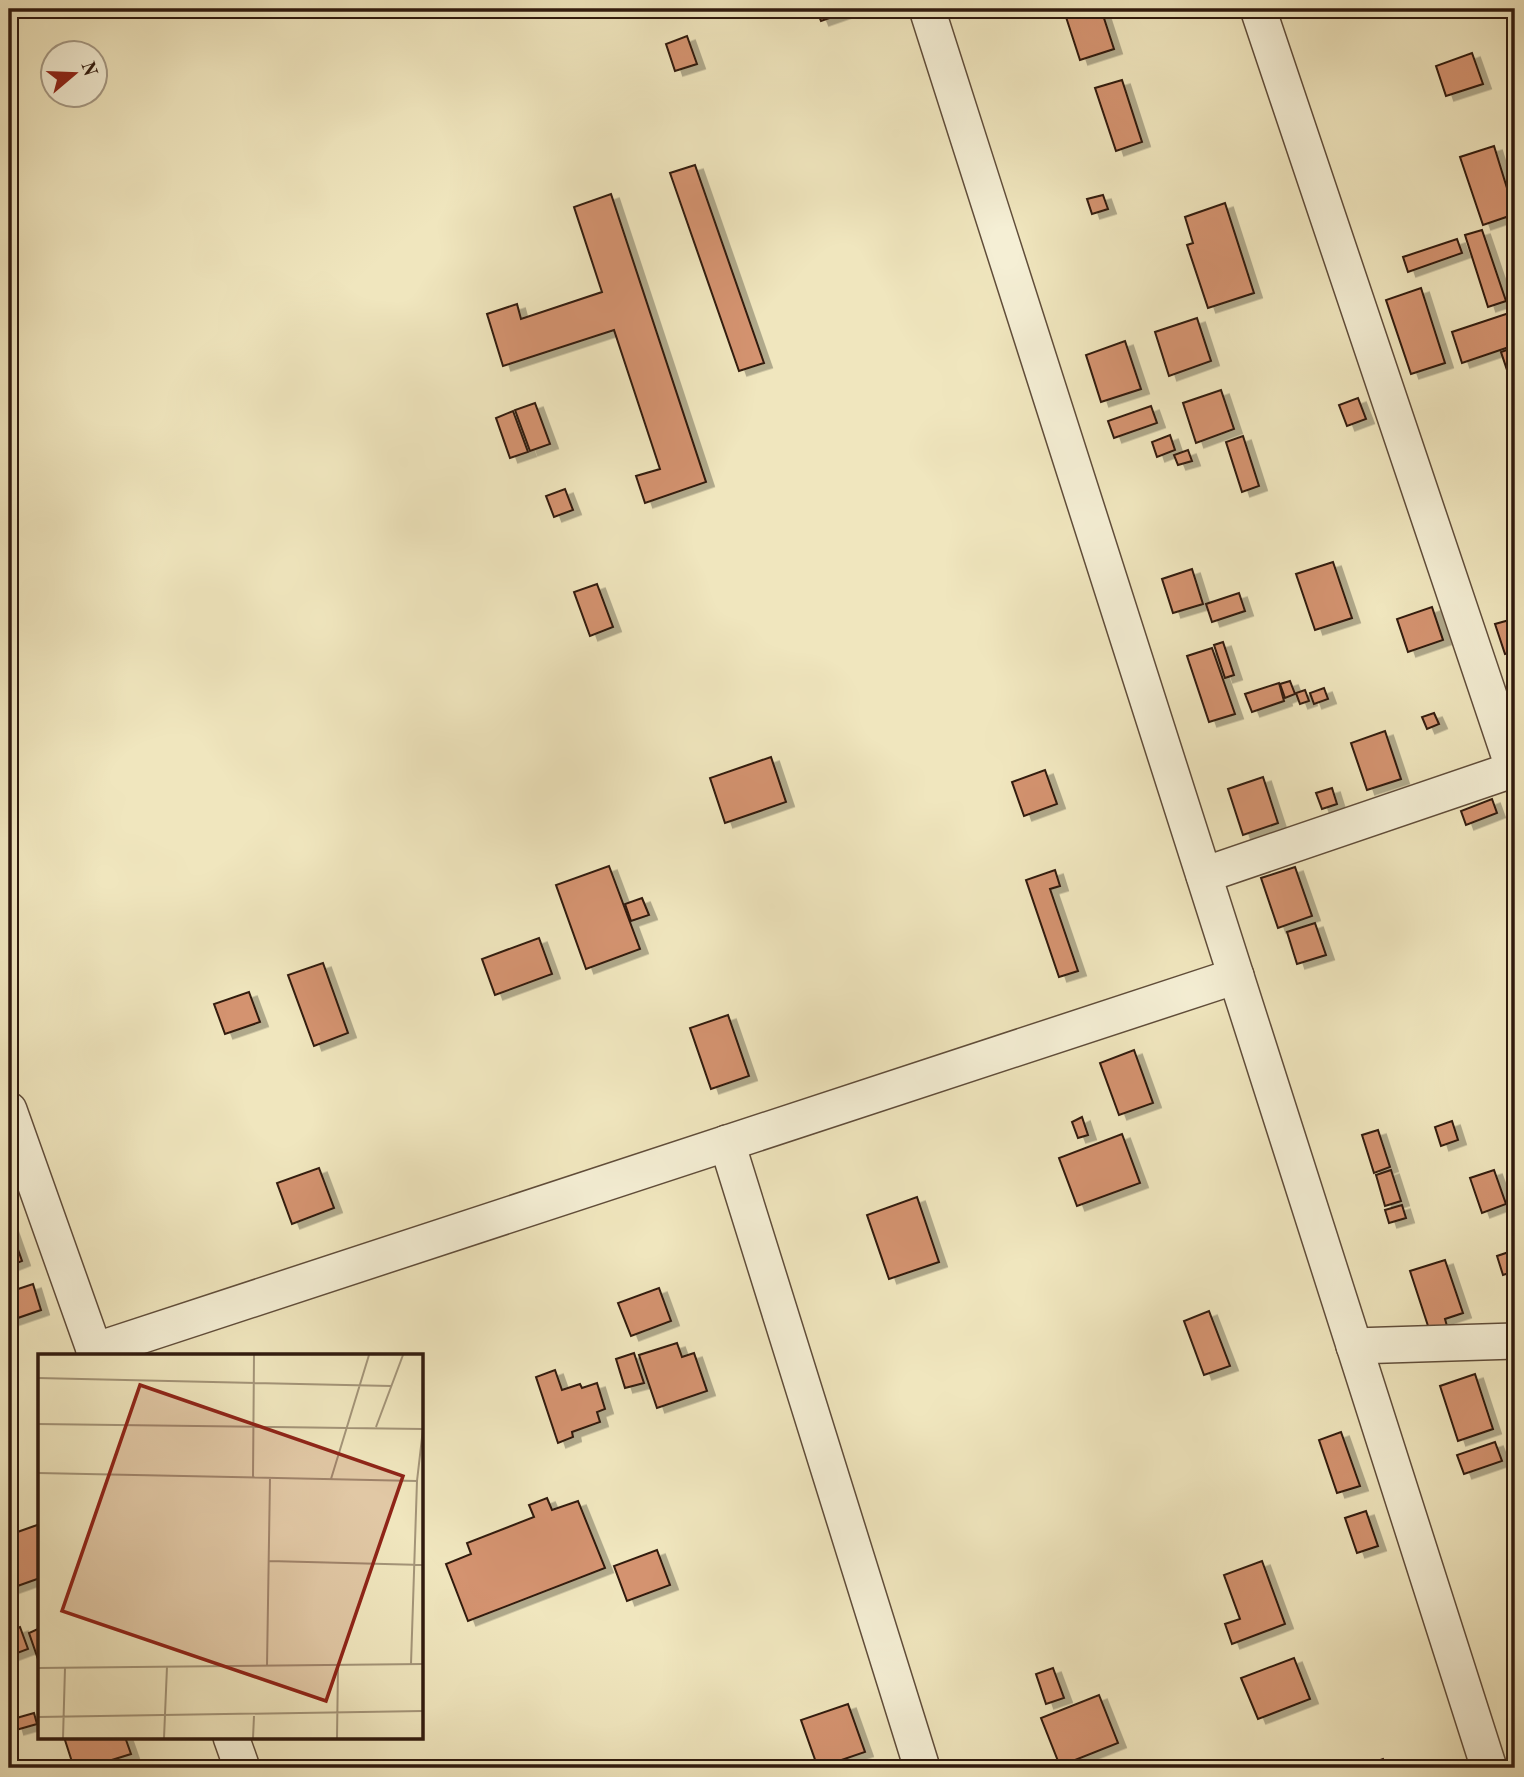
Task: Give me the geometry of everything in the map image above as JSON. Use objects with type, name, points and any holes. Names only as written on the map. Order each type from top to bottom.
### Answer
[{"type":"street","points":[[927,9],[1489,1768]]},
{"type":"street","points":[[1204,875],[1515,771],[1258,9]]},
{"type":"street","points":[[9,1110],[95,1353],[1236,976]]},
{"type":"street","points":[[727,1143],[922,1768]]},
{"type":"street","points":[[1354,1346],[1515,1341]]},
{"type":"street","points":[[231,1738],[242,1768]]},
{"type":"building","points":[[816,9],[855,9],[821,21]]},
{"type":"building","points":[[1080,9],[1101,9],[1114,49],[1080,60],[1065,14]]},
{"type":"building","points":[[687,36],[697,64],[675,71],[666,44]]},
{"type":"building","points":[[1472,53],[1483,84],[1446,96],[1436,66]]},
{"type":"building","points":[[1122,80],[1142,142],[1116,151],[1095,88]]},
{"type":"building","points":[[1494,146],[1515,214],[1483,225],[1460,157]]},
{"type":"building","points":[[695,165],[764,363],[739,371],[670,173]]},
{"type":"building","points":[[611,194],[706,482],[645,503],[636,476],[660,469],[614,330],[503,366],[487,314],[517,304],[521,319],[602,292],[574,207]]},
{"type":"building","points":[[1103,195],[1108,209],[1092,214],[1087,199]]},
{"type":"building","points":[[1225,203],[1254,293],[1208,308],[1187,245],[1193,243],[1185,217]]},
{"type":"building","points":[[1482,230],[1506,301],[1488,307],[1465,235]]},
{"type":"building","points":[[1457,239],[1462,253],[1408,272],[1403,257]]},
{"type":"building","points":[[1421,288],[1445,363],[1411,374],[1386,300]]},
{"type":"building","points":[[1512,312],[1515,345],[1462,363],[1452,332]]},
{"type":"building","points":[[1197,318],[1211,361],[1169,376],[1155,332]]},
{"type":"building","points":[[1125,341],[1141,389],[1101,402],[1086,355]]},
{"type":"building","points":[[1515,347],[1515,394],[1501,352]]},
{"type":"building","points":[[1221,390],[1234,429],[1196,443],[1183,403]]},
{"type":"building","points":[[1358,398],[1366,419],[1347,426],[1339,405]]},
{"type":"building","points":[[535,403],[550,444],[530,451],[515,410]]},
{"type":"building","points":[[1151,406],[1157,423],[1114,438],[1108,421]]},
{"type":"building","points":[[513,411],[528,452],[510,458],[496,418]]},
{"type":"building","points":[[1170,435],[1175,450],[1157,457],[1152,442]]},
{"type":"building","points":[[1243,436],[1259,486],[1242,492],[1226,442]]},
{"type":"building","points":[[1188,450],[1192,461],[1178,465],[1174,455]]},
{"type":"building","points":[[565,489],[573,510],[554,517],[546,496]]},
{"type":"building","points":[[1333,562],[1352,618],[1315,630],[1296,574]]},
{"type":"building","points":[[1192,569],[1203,604],[1173,613],[1162,579]]},
{"type":"building","points":[[597,584],[613,627],[590,636],[574,592]]},
{"type":"building","points":[[1239,593],[1245,611],[1212,622],[1206,604]]},
{"type":"building","points":[[1432,607],[1443,640],[1408,652],[1397,619]]},
{"type":"building","points":[[1513,619],[1515,651],[1505,654],[1495,624]]},
{"type":"building","points":[[1223,642],[1234,675],[1225,678],[1214,645]]},
{"type":"building","points":[[1212,648],[1235,714],[1209,722],[1187,656]]},
{"type":"building","points":[[1290,681],[1295,694],[1285,698],[1280,684]]},
{"type":"building","points":[[1279,683],[1284,701],[1252,712],[1245,694]]},
{"type":"building","points":[[1324,688],[1328,699],[1314,704],[1310,693]]},
{"type":"building","points":[[1305,690],[1309,701],[1300,704],[1296,693]]},
{"type":"building","points":[[1434,713],[1439,724],[1427,729],[1422,717]]},
{"type":"building","points":[[1385,731],[1401,779],[1367,790],[1351,743]]},
{"type":"building","points":[[771,757],[786,802],[725,823],[710,778]]},
{"type":"building","points":[[1045,770],[1057,804],[1024,816],[1012,782]]},
{"type":"building","points":[[1263,777],[1278,823],[1243,835],[1228,789]]},
{"type":"building","points":[[1332,788],[1337,804],[1322,809],[1316,793]]},
{"type":"building","points":[[1492,799],[1497,813],[1466,825],[1461,811]]},
{"type":"building","points":[[609,866],[640,949],[586,969],[556,885]]},
{"type":"building","points":[[1295,867],[1312,916],[1278,928],[1261,878]]},
{"type":"building","points":[[1055,870],[1060,886],[1050,889],[1078,971],[1059,977],[1026,880]]},
{"type":"building","points":[[642,898],[649,915],[631,921],[625,904]]},
{"type":"building","points":[[1315,923],[1326,955],[1297,964],[1287,932]]},
{"type":"building","points":[[539,938],[552,974],[495,995],[482,959]]},
{"type":"building","points":[[323,963],[348,1033],[314,1046],[288,975]]},
{"type":"building","points":[[249,992],[260,1022],[225,1034],[214,1004]]},
{"type":"building","points":[[728,1015],[749,1076],[711,1089],[690,1028]]},
{"type":"building","points":[[1134,1050],[1153,1103],[1119,1115],[1100,1063]]},
{"type":"building","points":[[1082,1117],[1088,1135],[1078,1138],[1072,1122]]},
{"type":"building","points":[[1452,1121],[1458,1140],[1441,1146],[1435,1127]]},
{"type":"building","points":[[1378,1130],[1390,1167],[1374,1173],[1362,1135]]},
{"type":"building","points":[[1122,1134],[1140,1183],[1077,1206],[1059,1158]]},
{"type":"building","points":[[319,1168],[334,1208],[292,1224],[277,1183]]},
{"type":"building","points":[[1391,1170],[1401,1201],[1385,1206],[1376,1175]]},
{"type":"building","points":[[1494,1170],[1506,1204],[1482,1213],[1470,1178]]},
{"type":"building","points":[[917,1197],[939,1262],[889,1279],[867,1215]]},
{"type":"building","points":[[1402,1205],[1406,1218],[1389,1223],[1385,1210]]},
{"type":"building","points":[[9,1224],[22,1261],[9,1266]]},
{"type":"building","points":[[1515,1250],[1515,1271],[1503,1275],[1497,1256]]},
{"type":"building","points":[[1445,1260],[1463,1313],[1445,1319],[1447,1326],[1430,1332],[1410,1271]]},
{"type":"building","points":[[33,1284],[41,1310],[9,1321],[9,1292]]},
{"type":"building","points":[[659,1288],[671,1321],[631,1336],[618,1303]]},
{"type":"building","points":[[1209,1311],[1230,1366],[1204,1375],[1184,1321]]},
{"type":"building","points":[[677,1343],[682,1357],[694,1353],[707,1391],[657,1408],[639,1355]]},
{"type":"building","points":[[634,1353],[644,1383],[625,1388],[616,1359]]},
{"type":"building","points":[[555,1370],[562,1390],[580,1384],[582,1388],[597,1383],[605,1409],[597,1412],[600,1422],[572,1432],[573,1437],[558,1443],[536,1377]]},
{"type":"building","points":[[1475,1374],[1493,1429],[1458,1441],[1440,1386]]},
{"type":"building","points":[[1341,1432],[1360,1486],[1337,1493],[1319,1440]]},
{"type":"building","points":[[1495,1442],[1502,1461],[1464,1474],[1457,1455]]},
{"type":"building","points":[[547,1498],[552,1510],[578,1501],[605,1568],[468,1621],[446,1564],[471,1554],[467,1543],[534,1517],[529,1505]]},
{"type":"building","points":[[1366,1511],[1378,1546],[1357,1553],[1345,1518]]},
{"type":"building","points":[[38,1525],[38,1579],[9,1589],[9,1535]]},
{"type":"building","points":[[657,1550],[670,1585],[627,1601],[614,1566]]},
{"type":"building","points":[[1262,1561],[1285,1624],[1232,1644],[1225,1624],[1240,1619],[1224,1575]]},
{"type":"building","points":[[20,1627],[28,1649],[9,1656],[9,1631]]},
{"type":"building","points":[[38,1629],[38,1659],[29,1633]]},
{"type":"building","points":[[1294,1658],[1310,1699],[1258,1719],[1241,1678]]},
{"type":"building","points":[[1053,1668],[1064,1698],[1046,1704],[1036,1674]]},
{"type":"building","points":[[1099,1695],[1118,1743],[1060,1766],[1041,1718]]},
{"type":"building","points":[[848,1704],[865,1752],[818,1768],[801,1720]]},
{"type":"building","points":[[34,1713],[37,1724],[16,1730],[13,1719]]},
{"type":"building","points":[[64,1738],[125,1738],[131,1754],[86,1768],[74,1768]]},
{"type":"building","points":[[1383,1759],[1386,1768],[1358,1768]]}]
